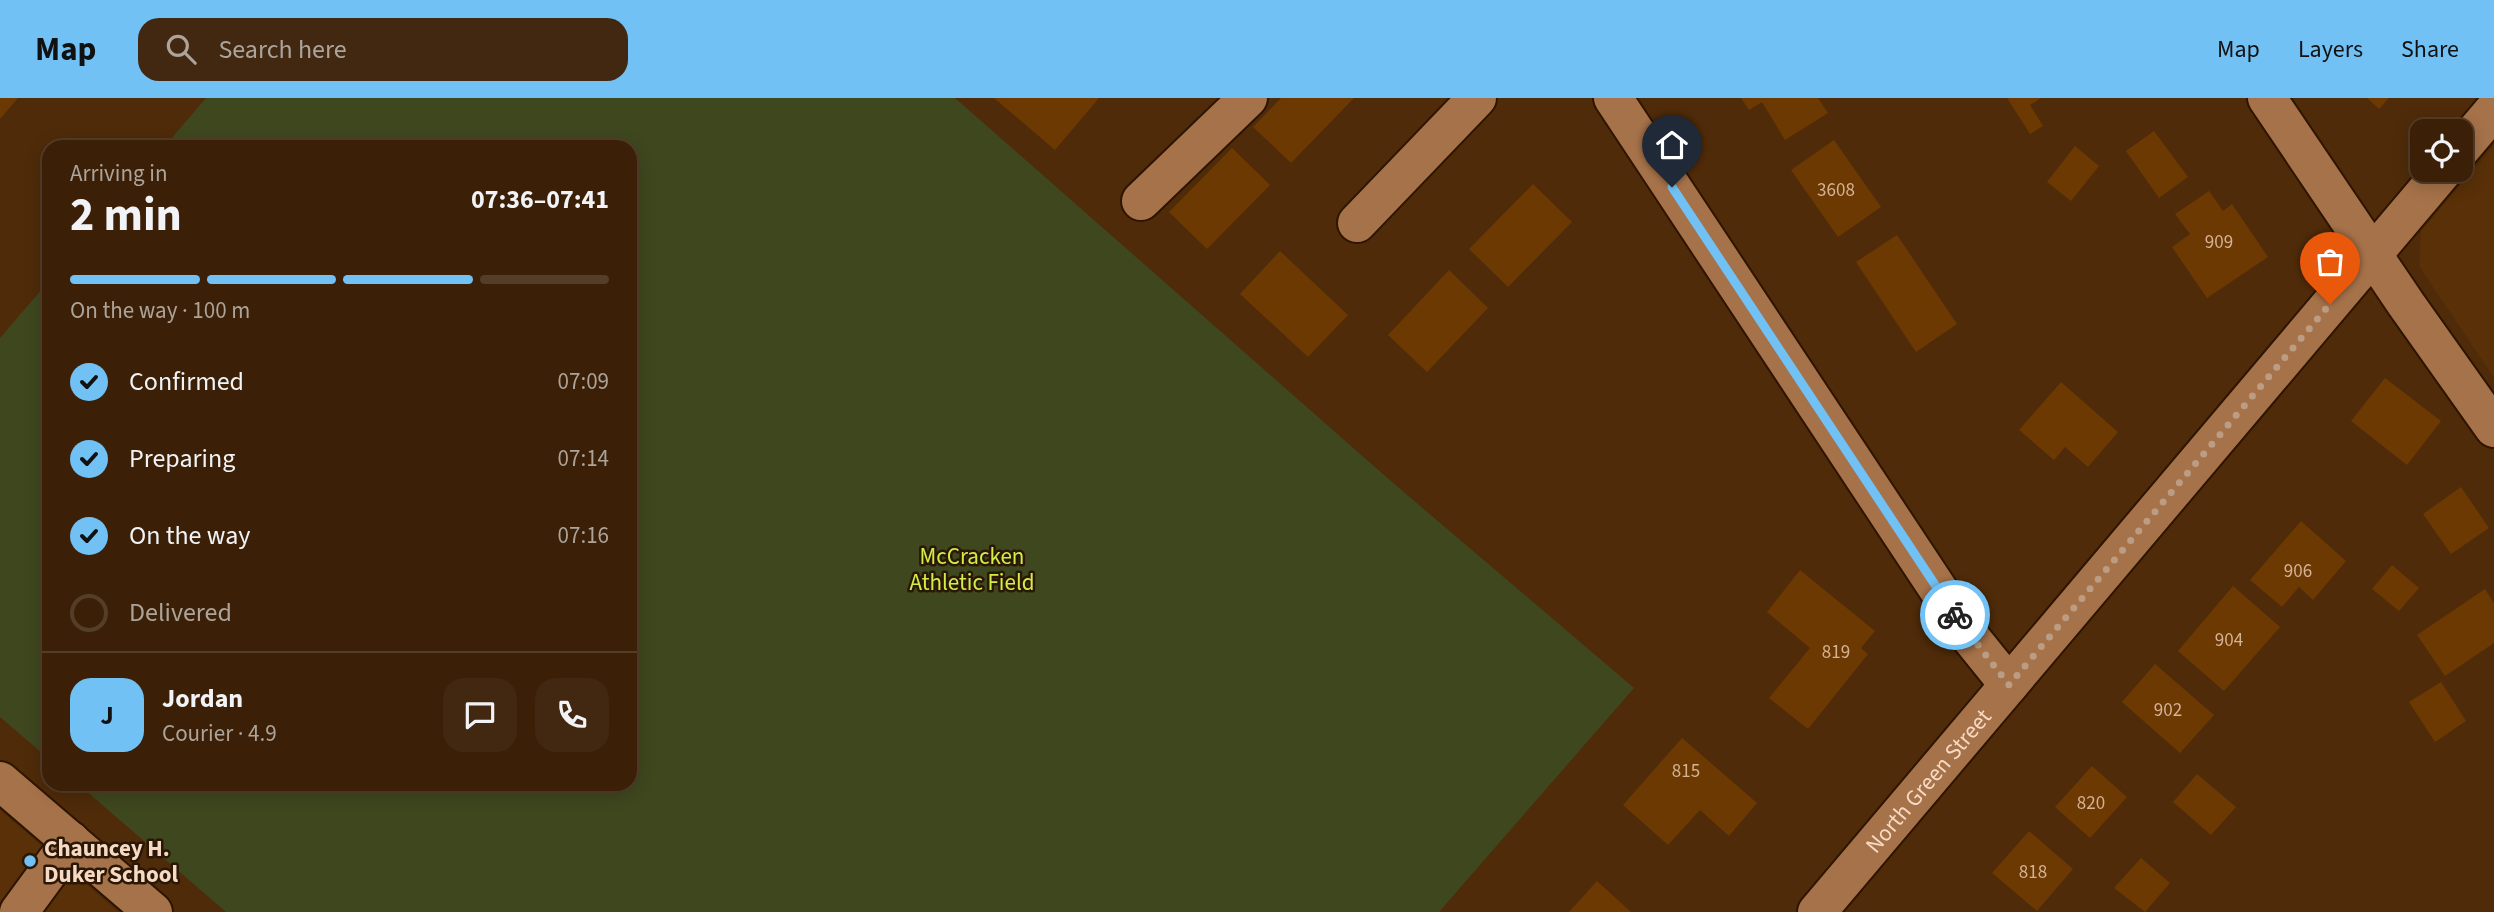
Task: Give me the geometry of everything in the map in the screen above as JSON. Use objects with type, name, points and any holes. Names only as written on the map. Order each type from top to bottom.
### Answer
[{"type":"street","points":[[1141,201],[1248,98]]},
{"type":"street","points":[[1357,223],[1477,98]]},
{"type":"street","points":[[1613,98],[1967,633],[2009,685]]},
{"type":"street","points":[[2267,98],[2494,428]]},
{"type":"street","points":[[2473,135],[2494,110]]},
{"type":"street","name":"North Green Street","points":[[1817,912],[2434,182]]},
{"type":"street","points":[[0,781],[153,912]]},
{"type":"street","points":[[19,912],[71,841]]},
{"type":"shaded area","points":[[2494,146],[2494,378],[2419,266],[2421,231],[2463,182],[2473,182],[2473,170]]},
{"type":"shaded area","name":"Chauncey H. Duker School","points":[[0,810],[118,912],[0,912]]},
{"type":"green space","name":"McCracken Athletic Field","points":[[206,98],[955,98],[1392,482],[1634,688],[1439,912],[226,912],[86,791],[637,791],[637,140],[170,140]]},
{"type":"green space","points":[[42,289],[42,753],[0,717],[0,338]]},
{"type":"building","points":[[0,98],[18,98],[0,119]]},
{"type":"building","points":[[994,98],[1099,98],[1055,150]]},
{"type":"building","points":[[1281,98],[1354,98],[1291,163],[1253,127]]},
{"type":"building","points":[[1741,98],[1818,98],[1828,113],[1785,140],[1762,102],[1749,110]]},
{"type":"building","points":[[2007,98],[2041,98],[2030,105],[2043,126],[2030,134]]},
{"type":"building","points":[[2367,98],[2389,98],[2379,109]]},
{"type":"building","points":[[2154,131],[2188,177],[2159,198],[2126,151]]},
{"type":"building","points":[[1834,140],[1881,207],[1838,237],[1791,170]]},
{"type":"building","points":[[2075,146],[2099,166],[2071,201],[2047,182]]},
{"type":"building","points":[[1232,148],[1270,185],[1207,249],[1169,212]]},
{"type":"building","points":[[1533,184],[1572,222],[1508,287],[1469,249]]},
{"type":"building","points":[[2209,191],[2223,211],[2232,204],[2268,257],[2207,298],[2172,247],[2190,234],[2175,214]]},
{"type":"building","points":[[1897,235],[1957,324],[1916,352],[1856,262]]},
{"type":"building","points":[[1280,251],[1348,315],[1308,357],[1240,294]]},
{"type":"building","points":[[1449,270],[1488,308],[1427,372],[1388,335]]},
{"type":"building","points":[[2385,378],[2441,421],[2407,465],[2351,421]]},
{"type":"building","points":[[2061,382],[2118,432],[2088,467],[2065,447],[2054,460],[2019,430]]},
{"type":"building","points":[[2461,487],[2489,528],[2451,554],[2423,514]]},
{"type":"building","points":[[2301,521],[2346,561],[2313,600],[2299,587],[2282,607],[2250,580]]},
{"type":"building","points":[[2392,565],[2419,588],[2399,611],[2372,589]]},
{"type":"building","points":[[1800,570],[1875,631],[1861,648],[1868,654],[1808,729],[1769,698],[1810,648],[1767,612]]},
{"type":"building","points":[[2233,586],[2280,627],[2224,691],[2178,651]]},
{"type":"building","points":[[2485,589],[2494,603],[2494,643],[2445,676],[2417,635]]},
{"type":"building","points":[[2155,664],[2214,715],[2180,753],[2122,702]]},
{"type":"building","points":[[2441,682],[2466,721],[2435,742],[2409,702]]},
{"type":"building","points":[[1682,738],[1757,803],[1729,836],[1700,810],[1668,845],[1623,805]]},
{"type":"building","points":[[2092,766],[2127,797],[2090,838],[2055,807]]},
{"type":"building","points":[[2197,774],[2236,807],[2211,835],[2173,802]]},
{"type":"building","points":[[2029,831],[2073,869],[2037,911],[1992,873]]},
{"type":"building","points":[[2141,858],[2170,883],[2145,912],[2114,888]]},
{"type":"building","points":[[1597,881],[1631,912],[1569,912]]},
{"type":"way so far","points":[[1955,615],[2009,685],[2330,304]]},
{"type":"place","name":"Chauncey H. Duker School","points":[[30,861]]},
{"type":"route","points":[[1672,187],[1955,615]]}]
